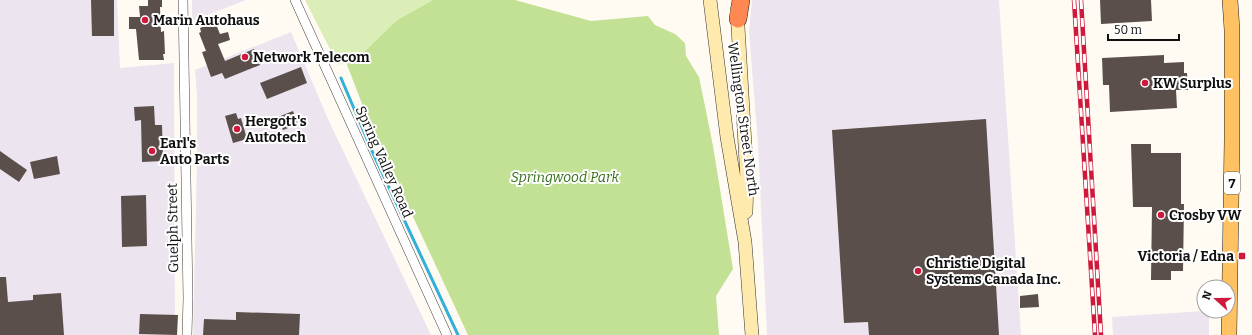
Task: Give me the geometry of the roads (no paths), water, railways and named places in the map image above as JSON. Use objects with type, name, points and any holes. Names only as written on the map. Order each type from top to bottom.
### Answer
[{"type":"highway","points":[[738,19],[741,0]]},
{"type":"main road","name":"7","points":[[1230,0],[1232,37],[1230,335]]},
{"type":"street","name":"Guelph Street","points":[[183,0],[188,298],[187,335]]},
{"type":"street","name":"Spring Valley Road","points":[[295,0],[447,335]]},
{"type":"street","name":"Wellington Street North","points":[[710,0],[727,137],[745,242],[752,335]]},
{"type":"street","name":"Wellington Street North","points":[[736,0],[747,179],[745,242]]},
{"type":"waterway","points":[[341,78],[372,151],[458,335]]},
{"type":"railway","points":[[1074,0],[1095,335]]},
{"type":"railway","points":[[1081,0],[1101,335]]},
{"type":"place","name":"Marin Autohaus","points":[[145,20]]},
{"type":"place","name":"Network Telecom","points":[[245,57]]},
{"type":"place","name":"KW Surplus","points":[[1145,83]]},
{"type":"place","name":"Hergott's Autotech","points":[[237,129]]},
{"type":"place","name":"Earl's Auto Parts","points":[[152,151]]},
{"type":"place","name":"Crosby VW","points":[[1161,215]]},
{"type":"place","name":"Victoria / Edna","points":[[1242,256]]},
{"type":"place","name":"Christie Digital Systems Canada Inc.","points":[[918,271]]},
{"type":"park label","name":"Springwood Park","points":[[565,177]]}]
